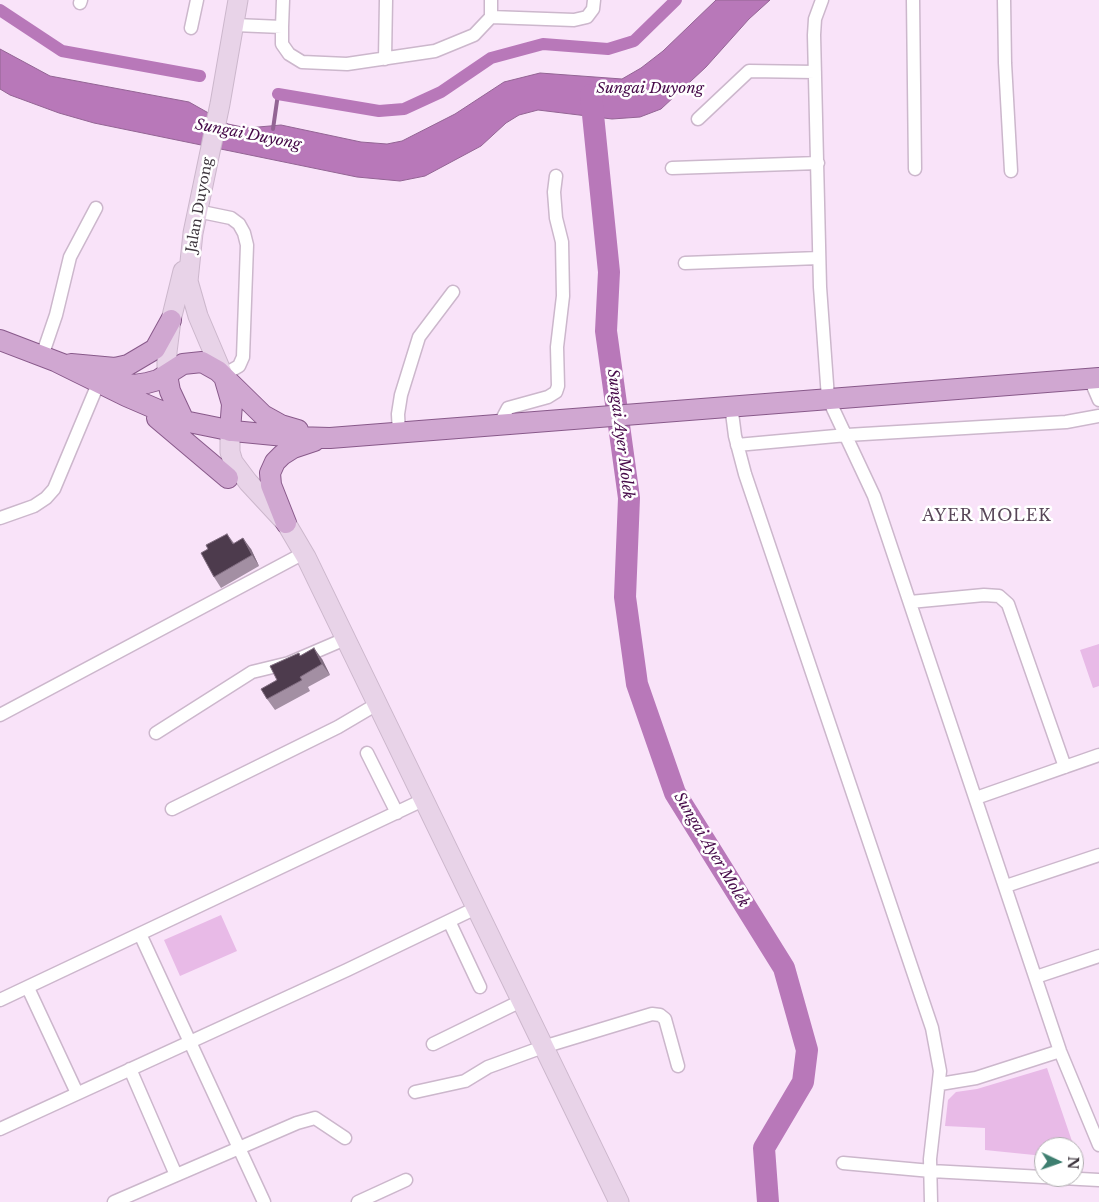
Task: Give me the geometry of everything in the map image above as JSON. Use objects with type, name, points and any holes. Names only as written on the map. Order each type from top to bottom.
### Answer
[{"type":"main road","name":"Jalan Duyong","points":[[223,375],[191,298],[188,281],[193,233],[236,25],[238,0]]},
{"type":"main road","points":[[193,233],[171,320],[167,352],[167,375],[175,403],[184,421],[203,449],[228,478]]},
{"type":"main road","points":[[49,359],[93,368],[115,368],[128,365],[155,349],[171,320]]},
{"type":"main road","points":[[0,340],[119,384],[147,383],[167,375],[183,364],[202,362],[223,375],[263,415],[281,425],[316,433],[362,436]]},
{"type":"main road","points":[[49,359],[98,384],[184,421],[230,431],[330,438],[399,434],[635,412],[1095,378]]},
{"type":"main road","points":[[223,375],[232,404],[230,452],[233,462],[248,482],[286,523]]},
{"type":"main road","points":[[126,396],[160,420],[228,478],[301,548]]},
{"type":"main road","points":[[330,438],[293,448],[282,454],[275,462],[270,473],[271,486],[286,523],[301,548],[346,639],[619,1202]]},
{"type":"street","points":[[191,28],[197,0]]},
{"type":"street","points":[[284,0],[282,44],[289,54],[302,62],[347,64],[435,51],[474,35],[491,18],[491,0]]},
{"type":"street","points":[[385,59],[386,0]]},
{"type":"street","points":[[491,18],[574,20],[587,18],[593,9],[594,0]]},
{"type":"street","points":[[822,0],[815,19],[815,72],[819,258],[828,398],[874,496],[1060,1051],[1099,1145]]},
{"type":"street","points":[[913,0],[915,168]]},
{"type":"street","points":[[1004,0],[1005,63],[1011,171]]},
{"type":"street","points":[[236,25],[282,27]]},
{"type":"street","points":[[698,119],[748,72],[815,72]]},
{"type":"street","points":[[672,168],[818,163]]},
{"type":"street","points":[[500,425],[508,408],[548,397],[556,392],[558,386],[558,347],[563,296],[562,242],[556,218],[554,192],[556,176]]},
{"type":"street","points":[[49,359],[56,315],[70,257],[96,208]]},
{"type":"street","points":[[197,211],[231,218],[239,224],[247,245],[242,358],[239,366],[223,375]]},
{"type":"street","points":[[685,263],[819,258]]},
{"type":"street","points":[[399,434],[398,414],[401,395],[419,337],[453,292]]},
{"type":"street","points":[[1095,378],[1099,400]]},
{"type":"street","points":[[0,518],[34,506],[46,498],[54,489],[98,384]]},
{"type":"street","points":[[731,405],[737,445],[745,474],[918,982],[938,1049],[940,1084],[932,1144],[931,1202]]},
{"type":"street","points":[[737,445],[847,435],[1066,422],[1099,416]]},
{"type":"street","points":[[0,715],[301,548]]},
{"type":"street","points":[[910,602],[984,595],[999,596],[1008,604],[1065,767]]},
{"type":"street","points":[[156,733],[252,672],[289,663],[346,639]]},
{"type":"street","points":[[172,809],[338,727],[377,704]]},
{"type":"street","points":[[367,753],[397,813]]},
{"type":"street","points":[[976,798],[1099,755]]},
{"type":"street","points":[[0,1000],[423,800]]},
{"type":"street","points":[[1006,886],[1099,855]]},
{"type":"street","points":[[0,1129],[476,908]]},
{"type":"street","points":[[449,921],[480,988]]},
{"type":"street","points":[[140,934],[264,1202]]},
{"type":"street","points":[[1036,977],[1099,956]]},
{"type":"street","points":[[28,988],[77,1093]]},
{"type":"street","points":[[433,1044],[521,1001]]},
{"type":"street","points":[[415,1092],[465,1081],[488,1067],[543,1047],[652,1014],[660,1015],[665,1019],[678,1066]]},
{"type":"street","points":[[940,1084],[976,1078],[1060,1051]]},
{"type":"street","points":[[130,1069],[176,1175]]},
{"type":"street","points":[[114,1202],[298,1123],[315,1118],[345,1138]]},
{"type":"street","points":[[843,1164],[1099,1180]]},
{"type":"street","points":[[358,1202],[406,1180]]},
{"type":"shaded area","points":[[1099,644],[1099,686],[1093,688],[1080,650]]},
{"type":"shaded area","points":[[221,915],[237,951],[180,976],[164,940]]},
{"type":"shaded area","points":[[1047,1068],[1071,1137],[1034,1137],[1034,1155],[985,1150],[985,1128],[945,1126],[948,1100],[956,1092],[977,1089]]},
{"type":"water","name":"Sungai Duyong","points":[[716,0],[770,0],[749,19],[706,67],[661,109],[640,117],[612,119],[538,110],[519,115],[506,123],[481,146],[425,176],[400,181],[357,177],[94,123],[59,113],[10,95],[0,89],[0,49],[50,76],[189,102],[228,124],[247,128],[281,125],[361,142],[387,144],[402,141],[455,114],[504,82],[540,73],[622,79],[641,68],[663,51]]},
{"type":"building","points":[[227,534],[233,544],[243,538],[252,555],[214,577],[201,553],[208,549],[206,545]]},
{"type":"building","points":[[314,648],[322,664],[300,677],[302,680],[267,699],[261,689],[277,680],[270,666],[299,653],[300,656]]},
{"type":"waterway","points":[[278,94],[379,111],[404,109],[441,92],[491,58],[543,44],[608,49],[634,41],[676,0]]},
{"type":"waterway","points":[[0,10],[62,51],[200,76]]},
{"type":"waterway","points":[[273,129],[278,94]]},
{"type":"waterway","name":"Sungai Ayer Molek","points":[[591,95],[609,272],[606,331],[629,498],[625,597],[637,684],[675,793],[784,968],[807,1050],[803,1082],[764,1148],[768,1202]]},
{"type":"district","name":"AYER MOLEK","points":[[987,516]]}]
